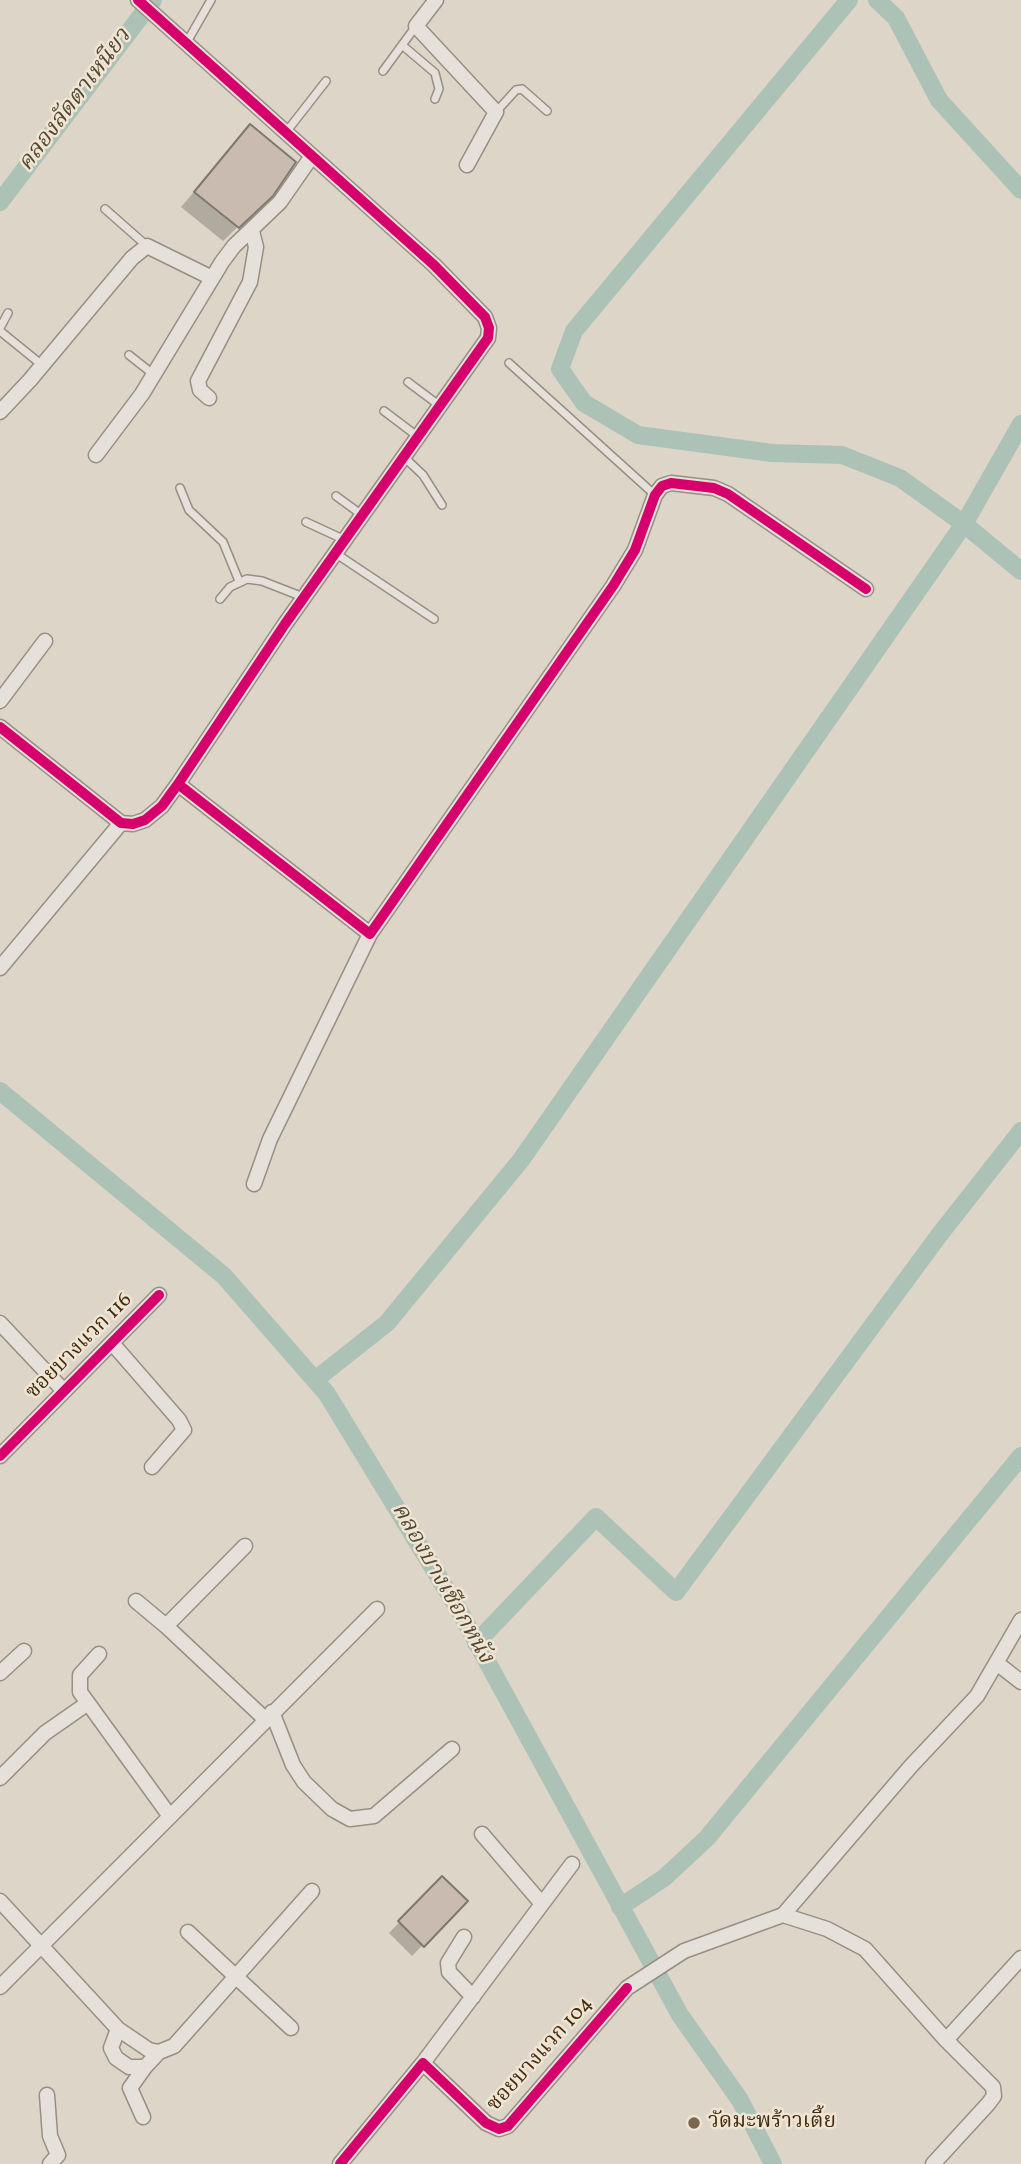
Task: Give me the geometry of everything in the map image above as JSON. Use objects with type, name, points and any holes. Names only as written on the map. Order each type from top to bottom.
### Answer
[{"type":"street","points":[[0,727],[121,823],[133,824],[145,820],[162,806],[178,784],[303,598],[488,338],[489,328],[485,317],[425,256],[138,0]]},
{"type":"street","points":[[436,0],[416,26],[496,112],[467,165]]},
{"type":"street","points":[[96,455],[130,412],[234,246],[280,202],[312,156]]},
{"type":"street","points":[[209,398],[200,390],[198,381],[250,282],[256,247],[252,231]]},
{"type":"street","points":[[0,412],[132,258],[147,246],[212,278]]},
{"type":"street","points":[[254,1184],[270,1139],[370,934],[613,586],[635,550],[654,495],[662,486],[671,483],[714,488],[728,494],[866,589]]},
{"type":"street","points":[[0,701],[45,641]]},
{"type":"street","points":[[178,784],[370,934]]},
{"type":"street","points":[[0,968],[121,823]]},
{"type":"street","name":"ซอยบางแวก 116","points":[[0,1456],[159,1296]]},
{"type":"street","points":[[0,1323],[64,1391]]},
{"type":"street","points":[[112,1343],[180,1420],[184,1430],[180,1438],[152,1467]]},
{"type":"street","points":[[166,1626],[245,1546]]},
{"type":"street","points":[[136,1601],[268,1715],[304,1782],[332,1809],[350,1819],[374,1816],[452,1749]]},
{"type":"street","points":[[0,1987],[268,1715],[377,1609]]},
{"type":"street","points":[[933,2164],[994,2096],[993,2087],[946,2040],[865,1949],[827,1929],[783,1915],[911,1766],[977,1696],[998,1664],[1021,1619]]},
{"type":"street","points":[[0,1673],[24,1651]]},
{"type":"street","points":[[99,1654],[80,1675],[80,1692],[169,1815]]},
{"type":"street","points":[[998,1664],[1021,1682]]},
{"type":"street","points":[[0,1778],[45,1733],[88,1703]]},
{"type":"street","points":[[482,1834],[542,1904]]},
{"type":"street","points":[[340,2164],[353,2157],[572,1864]]},
{"type":"street","points":[[143,2118],[130,2088],[145,2067],[159,2052],[174,2046],[312,1891]]},
{"type":"street","points":[[0,1901],[118,2029],[149,2050],[159,2052]]},
{"type":"street","name":"ซอยบางแวก 104","points":[[423,2063],[486,2123],[499,2129],[509,2126],[627,1988],[684,1951],[783,1915]]},
{"type":"street","points":[[188,1933],[291,2028]]},
{"type":"street","points":[[464,1937],[449,1963],[450,1972],[473,1997]]},
{"type":"street","points":[[946,2040],[1021,1958]]},
{"type":"street","points":[[118,2029],[111,2048],[116,2058],[129,2067],[145,2067]]},
{"type":"street","points":[[47,2095],[50,2136],[59,2161]]},
{"type":"lane","points":[[187,42],[211,0]]},
{"type":"lane","points":[[383,71],[416,26]]},
{"type":"lane","points":[[402,45],[435,73],[439,89],[435,99]]},
{"type":"lane","points":[[287,131],[326,81]]},
{"type":"lane","points":[[496,112],[516,90],[522,89],[547,111]]},
{"type":"lane","points":[[105,209],[147,246]]},
{"type":"lane","points":[[8,313],[0,329],[42,365]]},
{"type":"lane","points":[[129,355],[153,374]]},
{"type":"lane","points":[[509,363],[654,495]]},
{"type":"lane","points":[[408,382],[440,406]]},
{"type":"lane","points":[[384,411],[417,436]]},
{"type":"lane","points":[[404,456],[423,475],[442,505]]},
{"type":"lane","points":[[180,488],[189,510],[223,542],[239,581]]},
{"type":"lane","points":[[336,496],[363,515]]},
{"type":"lane","points":[[306,522],[345,540]]},
{"type":"lane","points":[[335,553],[435,619]]},
{"type":"lane","points":[[220,599],[239,581],[262,581],[303,598]]},
{"type":"building","points":[[250,124],[296,162],[273,196],[239,228],[194,192]]},
{"type":"building","points":[[442,1876],[468,1901],[424,1947],[398,1921]]},
{"type":"waterway","name":"คลองลัดตาเหนียว","points":[[0,202],[153,0]]},
{"type":"waterway","points":[[849,0],[574,331],[560,369],[584,403],[638,435],[772,453],[842,455],[900,478],[964,524],[1021,571]]},
{"type":"waterway","points":[[877,0],[896,18],[939,100],[1021,190]]},
{"type":"waterway","points":[[315,1380],[387,1323],[521,1160],[964,524],[1021,424]]},
{"type":"waterway","name":"คลองบางเชือกหนัง","points":[[0,1091],[224,1276],[327,1394],[460,1612],[680,2015],[740,2100],[773,2164]]},
{"type":"waterway","points":[[476,1643],[596,1517],[676,1592],[940,1234],[1021,1131]]},
{"type":"waterway","points":[[620,1907],[664,1878],[707,1838],[1021,1456]]},
{"type":"cycle path","points":[[0,727],[121,823],[133,824],[145,820],[162,806],[178,784],[285,624],[488,338],[489,328],[485,317],[434,265],[138,0]]},
{"type":"cycle path","points":[[178,784],[370,934],[613,586],[635,550],[655,495],[662,486],[671,483],[714,488],[728,494],[866,589]]},
{"type":"cycle path","points":[[0,1456],[159,1295]]},
{"type":"cycle path","points":[[340,2164],[423,2063],[486,2123],[499,2129],[508,2126],[627,1988]]},
{"type":"place","name":"วัดมะพร้าวเตี้ย","points":[[694,2123]]}]
